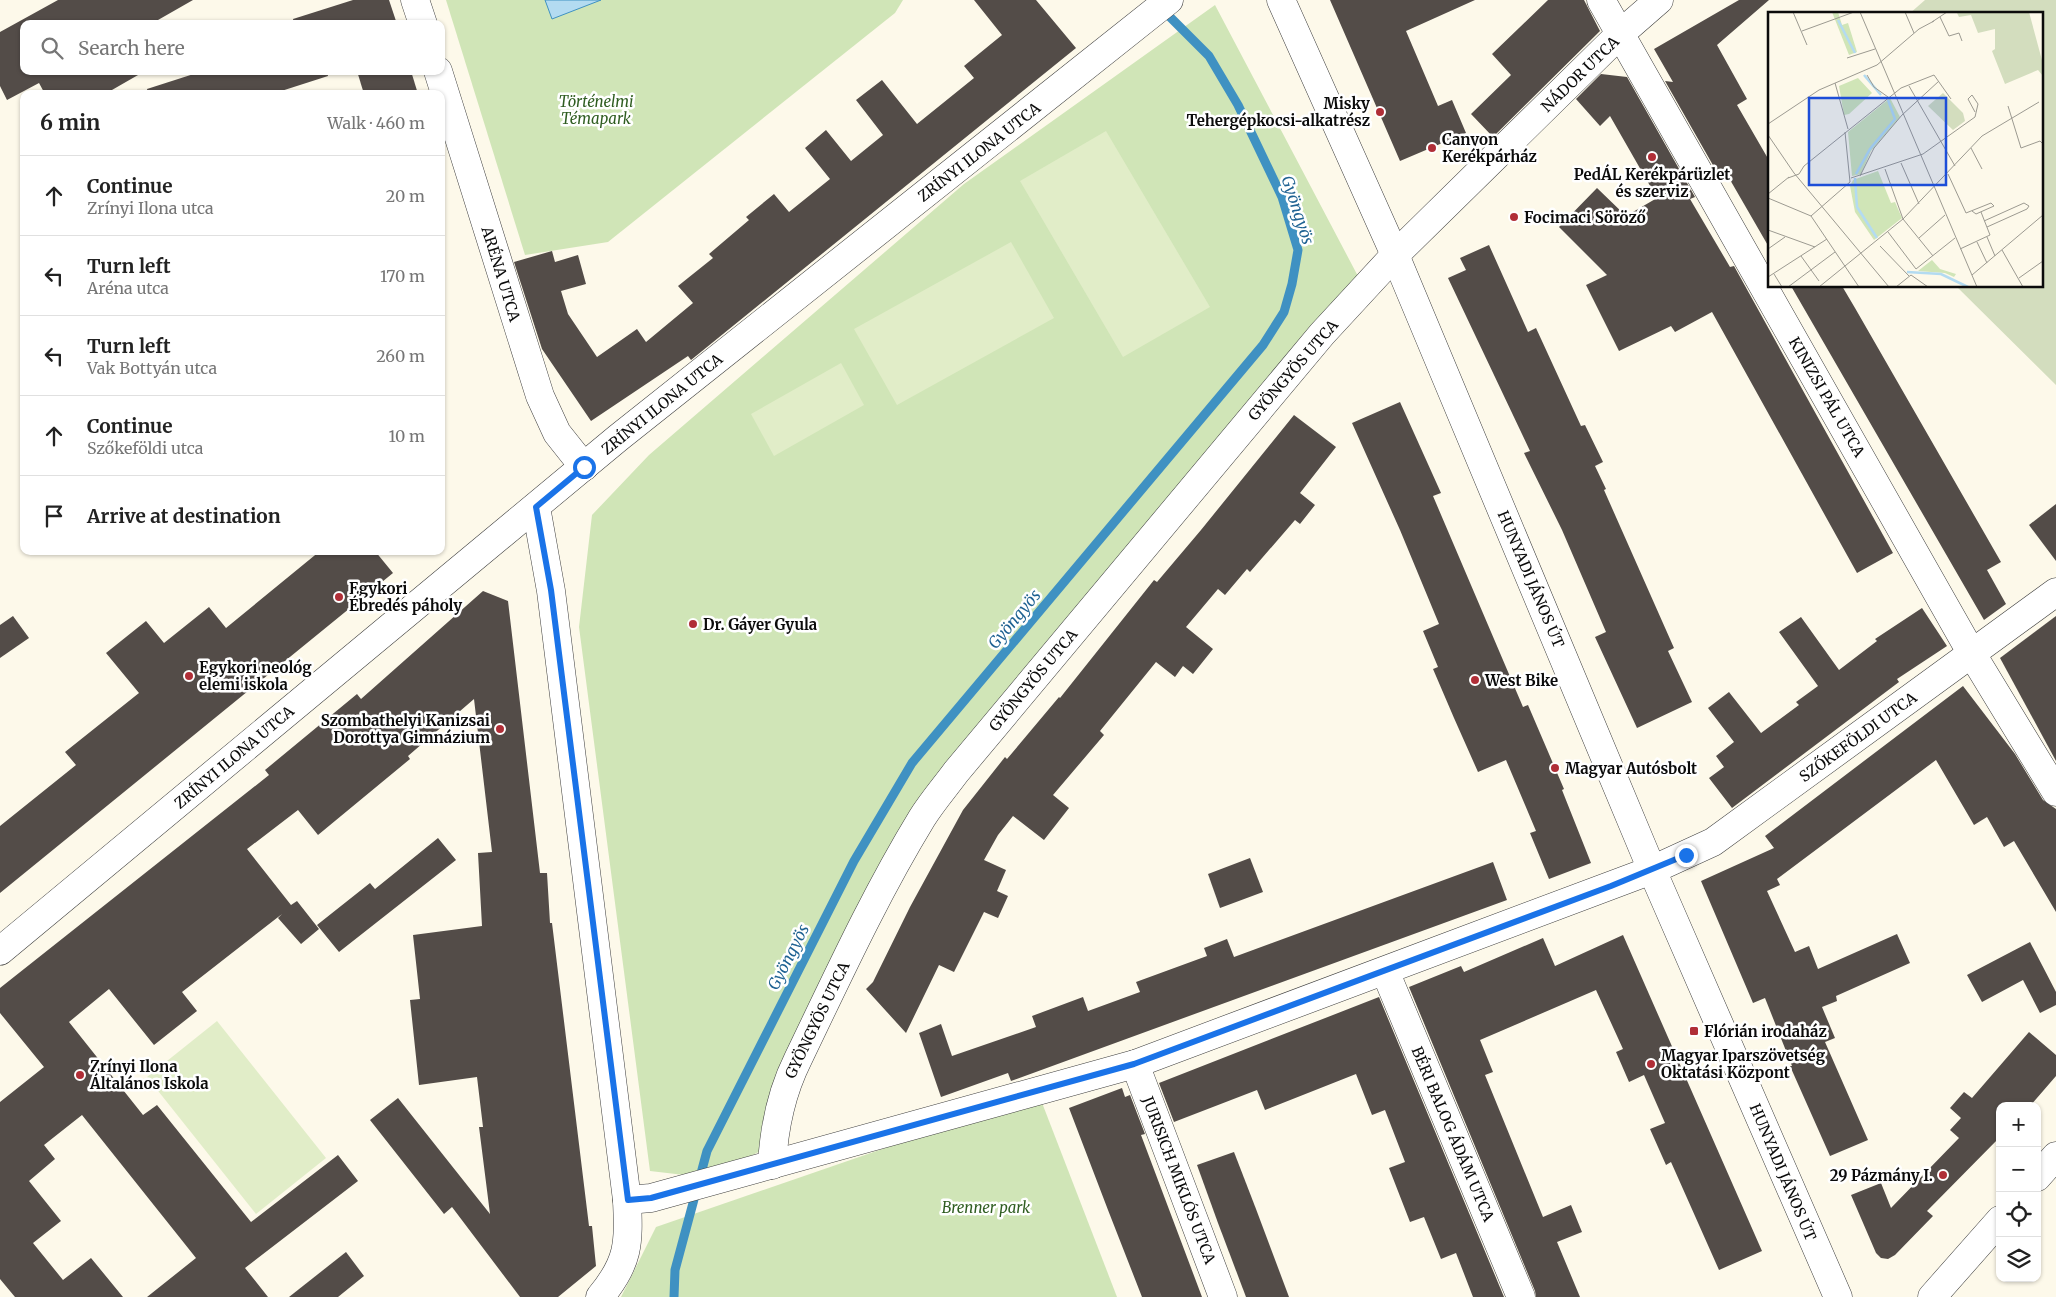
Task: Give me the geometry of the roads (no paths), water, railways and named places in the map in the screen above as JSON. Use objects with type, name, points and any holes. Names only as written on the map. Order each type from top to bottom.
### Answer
[{"type":"street","points":[[415,0],[422,20]]},
{"type":"street","name":"ZRÍNYI ILONA UTCA","points":[[0,951],[584,467],[1169,0]]},
{"type":"street","name":"HUNYADI JÁNOS ÚT","points":[[1281,0],[1395,255],[1652,870],[1838,1297]]},
{"type":"street","name":"KINIZSI PÁL UTCA","points":[[1601,0],[1972,654],[2056,792]]},
{"type":"street","name":"NÁDOR UTCA","points":[[1395,255],[1620,34],[1659,0]]},
{"type":"street","name":"ARÉNA UTCA","points":[[439,75],[444,90]]},
{"type":"street","name":"ARÉNA UTCA","points":[[445,93],[540,396],[557,433],[584,467]]},
{"type":"street","name":"GYÖNGYÖS UTCA","points":[[772,1165],[774,1136],[787,1082],[866,919],[923,816],[980,742],[1322,334],[1395,255]]},
{"type":"street","points":[[536,507],[551,590],[628,1200],[629,1233],[624,1260],[617,1274],[600,1297]]},
{"type":"street","name":"SZŐKEFÖLDI UTCA","points":[[628,1200],[651,1198],[1134,1064],[1652,870],[1712,842],[2056,592]]},
{"type":"street","name":"BÉRI BALOG ÁDÁM UTCA","points":[[1385,971],[1521,1297]]},
{"type":"street","name":"JURISICH MIKLÓS UTCA","points":[[1134,1064],[1223,1297]]},
{"type":"street","points":[[2041,1173],[2056,1156]]},
{"type":"street","points":[[1932,1297],[1996,1225]]},
{"type":"water","points":[[545,0],[601,0],[552,19]]},
{"type":"waterway","name":"Gyöngyös","points":[[674,1297],[675,1270],[707,1151],[854,861],[912,763],[1263,345],[1284,312],[1292,284],[1298,250],[1282,197],[1238,105],[1209,56],[1162,9]]},
{"type":"place","name":"Misky Tehergépkocsi-alkatrész","points":[[1380,112]]},
{"type":"place","name":"Canyon Kerékpárház","points":[[1432,148]]},
{"type":"place","name":"PedÁL Kerékpárüzlet és szerviz","points":[[1652,157]]},
{"type":"place","name":"Focimaci Söröző","points":[[1514,217]]},
{"type":"place","name":"Egykori Ébredés páholy","points":[[339,597]]},
{"type":"place","name":"Dr. Gáyer Gyula","points":[[693,624]]},
{"type":"place","name":"Egykori neológ elemi iskola","points":[[189,676]]},
{"type":"place","name":"West Bike","points":[[1475,680]]},
{"type":"place","name":"Szombathelyi Kanizsai Dorottya Gimnázium","points":[[500,729]]},
{"type":"place","name":"Magyar Autósbolt","points":[[1555,768]]},
{"type":"place","name":"Flórián irodaház","points":[[1694,1031]]},
{"type":"place","name":"Magyar Iparszövetség Oktatási Központ","points":[[1651,1064]]},
{"type":"place","name":"Zrínyi Ilona Általános Iskola","points":[[80,1075]]},
{"type":"place","name":"29 Pázmány I.","points":[[1943,1175]]},
{"type":"park label","name":"Történelmi Témapark","points":[[596,110]]},
{"type":"park label","name":"Brenner park","points":[[986,1207]]}]
